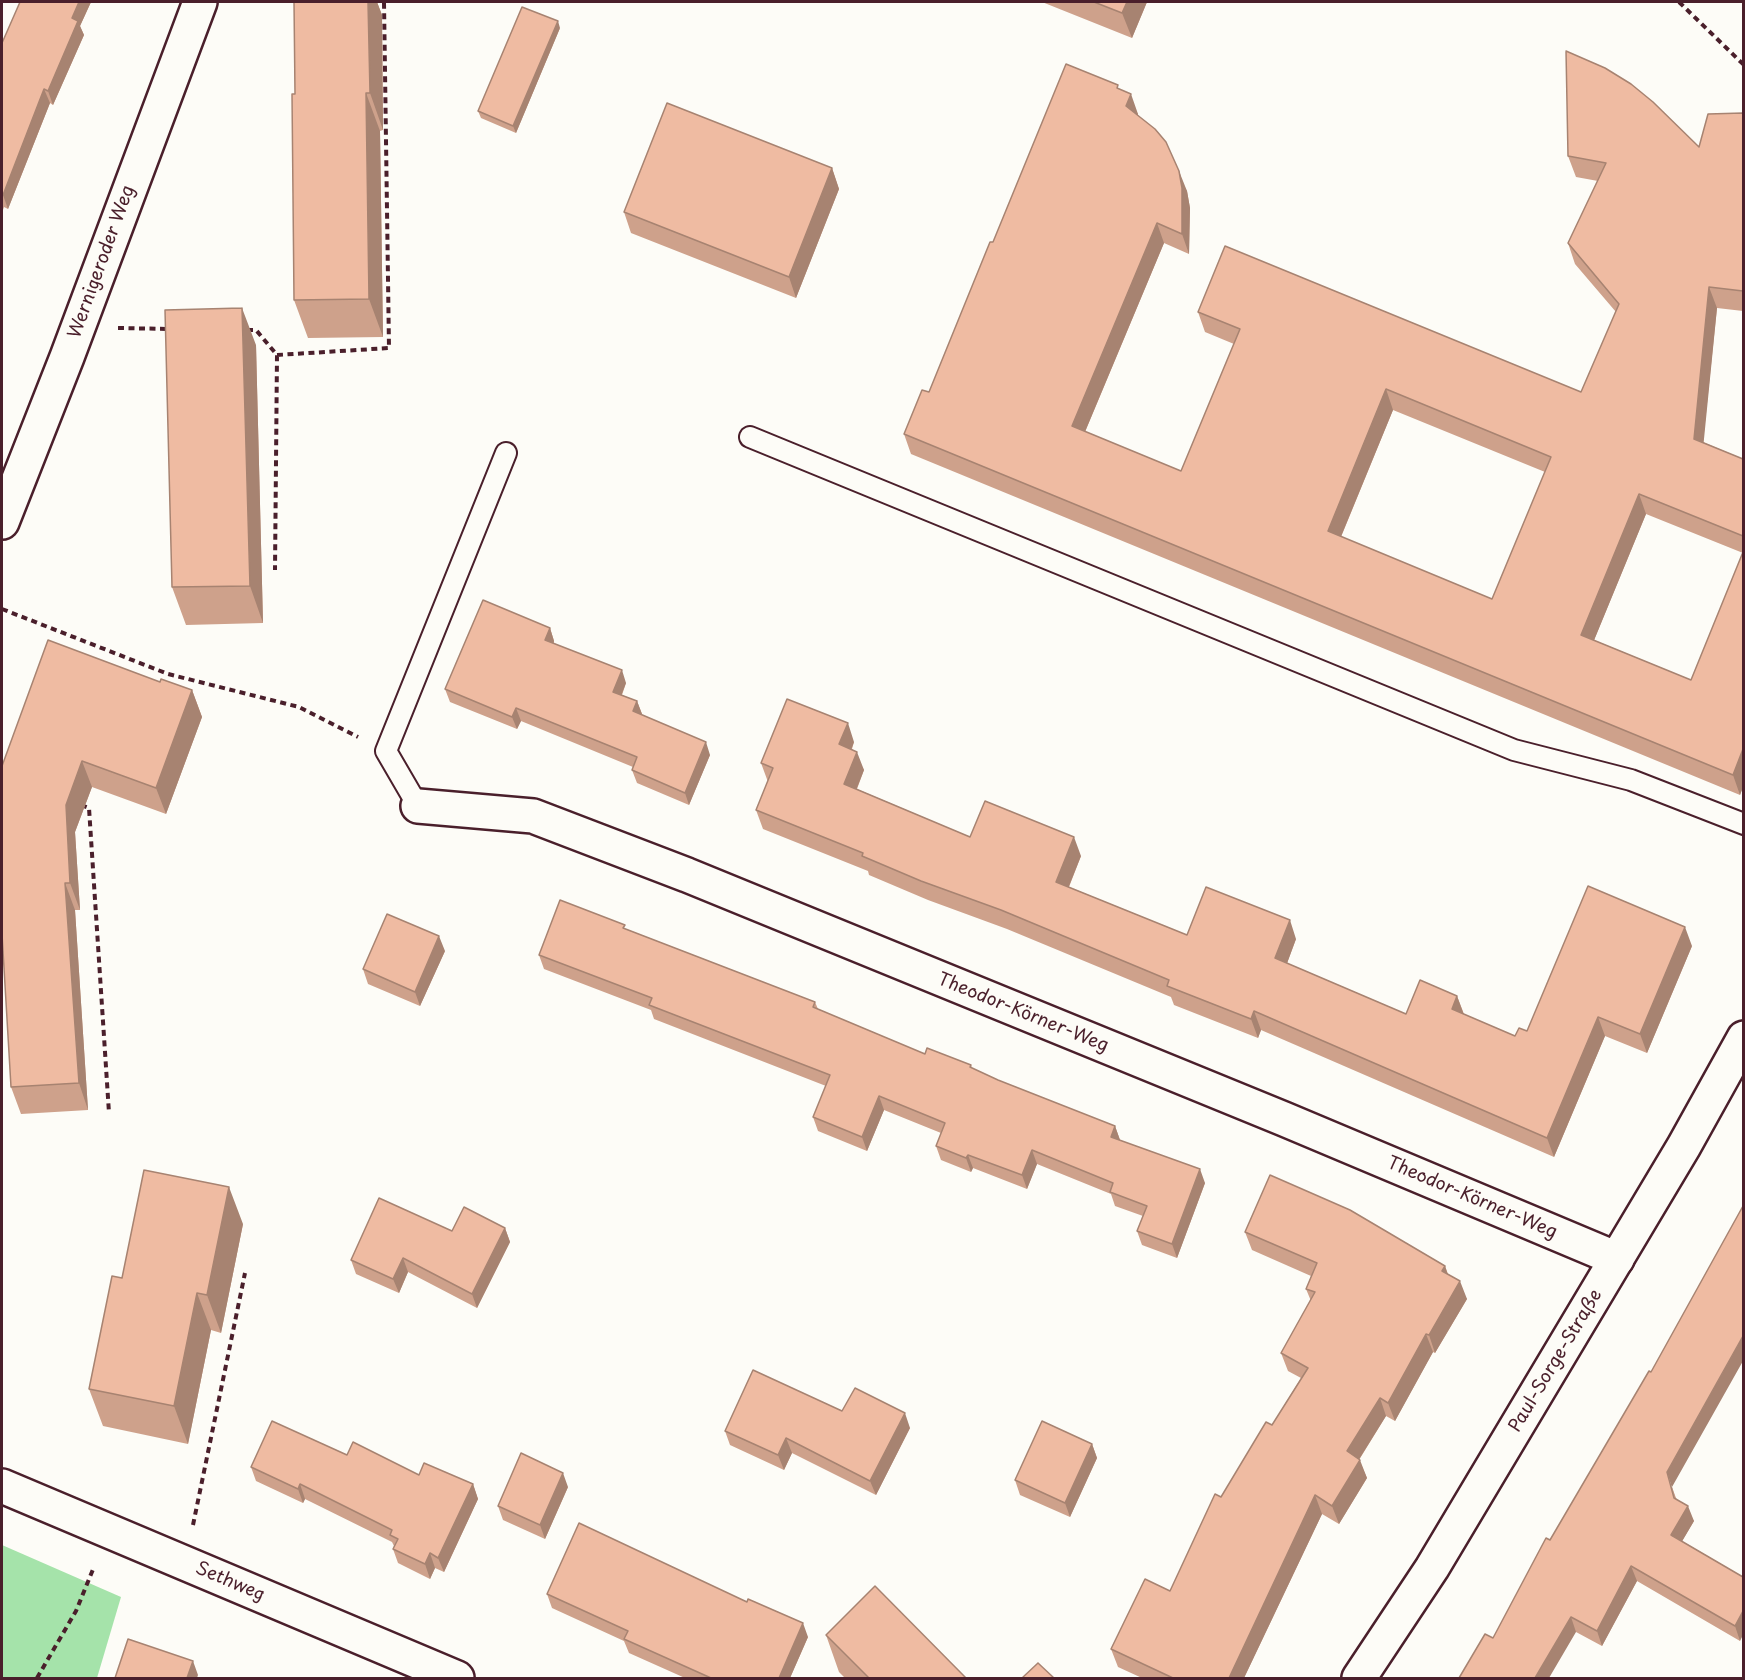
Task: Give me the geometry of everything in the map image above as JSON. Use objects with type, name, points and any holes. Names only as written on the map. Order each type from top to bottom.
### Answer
[{"type":"street","name":"Wernigeroder Weg","points":[[2,522],[79,327],[200,2]]},
{"type":"street","name":"Theodor-Körner-Weg","points":[[418,806],[533,816],[687,875],[1284,1119],[1617,1259]]},
{"type":"street","name":"Paul-Sorge-Straße","points":[[1359,1678],[1432,1568],[1684,1146],[1743,1038]]},
{"type":"street","name":"Sethweg","points":[[2,1486],[458,1678]]},
{"type":"lane","points":[[750,437],[1514,750],[1631,780],[1743,825]]},
{"type":"lane","points":[[418,806],[386,751],[506,453]]},
{"type":"path","points":[[277,355],[389,348],[384,2]]},
{"type":"path","points":[[1679,2],[1743,66]]},
{"type":"path","points":[[79,327],[173,328]]},
{"type":"path","points":[[244,330],[256,330],[277,355],[274,570]]},
{"type":"path","points":[[2,609],[168,674],[299,707],[386,751]]},
{"type":"path","points":[[78,804],[89,808],[109,1113]]},
{"type":"path","points":[[185,1563],[245,1273]]},
{"type":"path","points":[[37,1678],[76,1611],[108,1530]]},
{"type":"green space","points":[[2,1545],[121,1597],[97,1678],[2,1678]]},
{"type":"building","points":[[20,2],[79,2],[72,18],[78,21],[48,91],[44,89],[3,195],[2,43]]},
{"type":"building","points":[[294,2],[368,2],[370,93],[366,93],[369,299],[294,300],[292,94],[295,94]]},
{"type":"building","points":[[1094,2],[1127,2],[1122,13]]},
{"type":"building","points":[[522,7],[558,21],[513,126],[478,111]]},
{"type":"building","points":[[1566,51],[1605,68],[1631,84],[1699,147],[1708,114],[1743,113],[1743,291],[1709,287],[1694,439],[1743,459],[1743,536],[1639,494],[1581,635],[1691,680],[1743,552],[1743,749],[1733,775],[904,434],[922,390],[929,392],[1066,64],[1118,85],[1117,88],[1131,94],[1126,106],[1155,129],[1166,142],[1179,171],[1182,188],[1182,234],[1157,223],[1072,426],[1181,471],[1240,329],[1198,312],[1225,246],[1581,392],[1619,304],[1568,243],[1606,163],[1568,156]],"holes":[[[1386,389],[1551,457],[1492,599],[1328,531]]]},
{"type":"building","points":[[667,103],[832,168],[789,277],[624,212]]},
{"type":"building","points":[[242,308],[250,586],[172,587],[165,310]]},
{"type":"building","points":[[483,600],[550,628],[545,640],[622,670],[613,692],[637,701],[633,711],[706,742],[685,793],[632,770],[637,757],[516,708],[512,717],[445,689]]},
{"type":"building","points":[[48,640],[160,682],[161,679],[192,690],[156,788],[82,761],[66,805],[70,883],[65,883],[79,1083],[11,1087],[2,934],[2,766]]},
{"type":"building","points":[[787,699],[848,723],[839,744],[857,752],[844,784],[970,837],[985,801],[1074,837],[1056,882],[1187,935],[1206,887],[1290,920],[1275,958],[1406,1014],[1420,980],[1457,996],[1452,1009],[1515,1036],[1519,1028],[1527,1031],[1588,886],[1685,927],[1640,1034],[1598,1017],[1547,1138],[1254,1011],[1251,1019],[1167,986],[1169,980],[1001,910],[921,881],[862,856],[863,853],[756,810],[773,768],[761,763]]},
{"type":"building","points":[[560,900],[625,925],[623,928],[815,1002],[813,1007],[925,1054],[927,1048],[971,1065],[970,1067],[998,1080],[1115,1126],[1111,1137],[1200,1169],[1172,1244],[1137,1231],[1147,1206],[1110,1192],[1113,1183],[1032,1150],[1022,1175],[968,1155],[966,1158],[936,1146],[945,1123],[879,1096],[862,1137],[813,1117],[830,1075],[649,1005],[652,998],[539,955]]},
{"type":"building","points":[[387,914],[439,936],[415,992],[363,969]]},
{"type":"building","points":[[144,1170],[229,1187],[207,1295],[197,1293],[174,1406],[89,1389],[112,1276],[122,1278]]},
{"type":"building","points":[[1270,1175],[1350,1210],[1445,1266],[1442,1271],[1460,1281],[1429,1335],[1426,1334],[1388,1403],[1380,1398],[1347,1451],[1360,1460],[1332,1506],[1315,1495],[1229,1678],[1173,1678],[1111,1649],[1145,1579],[1170,1591],[1215,1494],[1221,1497],[1266,1422],[1272,1425],[1308,1368],[1281,1353],[1315,1292],[1306,1289],[1317,1263],[1245,1232]]},
{"type":"building","points":[[379,1198],[452,1231],[464,1207],[505,1228],[472,1294],[403,1258],[393,1279],[351,1260]]},
{"type":"building","points":[[1743,1206],[1743,1336],[1667,1472],[1674,1498],[1688,1506],[1671,1535],[1743,1577],[1743,1611],[1735,1626],[1631,1566],[1597,1631],[1571,1617],[1535,1678],[1459,1678],[1485,1634],[1493,1638],[1546,1538],[1550,1540],[1649,1371],[1651,1372]]},
{"type":"building","points":[[753,1370],[842,1411],[855,1388],[905,1413],[870,1481],[786,1438],[778,1455],[725,1431]]},
{"type":"building","points":[[272,1421],[347,1455],[353,1442],[419,1475],[424,1463],[473,1484],[438,1558],[430,1553],[425,1564],[393,1549],[398,1539],[390,1535],[392,1530],[300,1484],[298,1489],[251,1467]]},
{"type":"building","points":[[1042,1421],[1092,1444],[1065,1503],[1015,1480]]},
{"type":"building","points":[[521,1453],[563,1473],[540,1525],[498,1506]]},
{"type":"building","points":[[579,1523],[747,1602],[748,1599],[803,1623],[779,1678],[711,1678],[624,1639],[628,1631],[547,1594]]},
{"type":"building","points":[[875,1586],[966,1678],[869,1678],[826,1635]]},
{"type":"building","points":[[128,1639],[193,1661],[187,1678],[115,1678]]},
{"type":"building","points":[[1038,1663],[1054,1678],[1022,1678]]}]
